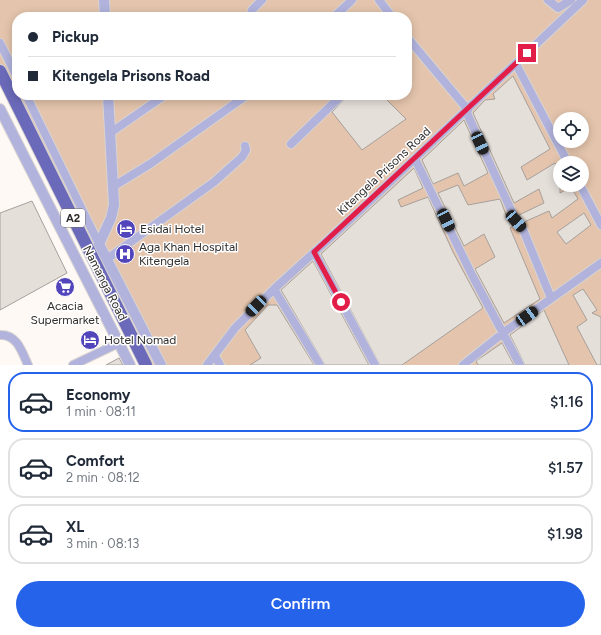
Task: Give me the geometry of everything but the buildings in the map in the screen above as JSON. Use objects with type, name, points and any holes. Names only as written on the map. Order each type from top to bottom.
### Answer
[{"type":"highway","name":"Namanga Road","points":[[0,71],[12,96]]},
{"type":"highway","name":"Namanga Road","points":[[14,100],[146,365]]},
{"type":"street","points":[[104,0],[105,12]]},
{"type":"street","points":[[251,12],[262,0]]},
{"type":"street","points":[[339,12],[352,0]]},
{"type":"street","points":[[379,0],[388,12]]},
{"type":"street","points":[[548,0],[558,8],[571,0]]},
{"type":"street","name":"Kitengela Prisons Road","points":[[207,365],[236,328],[274,289],[415,159],[583,0]]},
{"type":"street","points":[[0,43],[12,67]]},
{"type":"street","points":[[412,43],[467,110],[516,221],[522,228],[552,298]]},
{"type":"street","points":[[516,64],[564,156]]},
{"type":"street","points":[[16,104],[21,100]]},
{"type":"street","points":[[28,100],[106,259],[161,365]]},
{"type":"street","points":[[99,244],[111,218],[114,205],[108,100]]},
{"type":"street","points":[[110,133],[158,100]]},
{"type":"street","points":[[114,186],[150,164],[240,100]]},
{"type":"street","points":[[290,144],[337,100]]},
{"type":"street","points":[[0,109],[130,365]]},
{"type":"street","points":[[106,259],[214,182],[242,157],[246,150],[245,146]]},
{"type":"street","points":[[415,159],[472,277],[520,365]]},
{"type":"street","points":[[584,192],[601,225]]},
{"type":"street","points":[[314,252],[375,365]]},
{"type":"street","points":[[468,363],[503,333],[601,263]]},
{"type":"street","points":[[274,289],[320,365]]},
{"type":"street","points":[[0,335],[6,334],[15,340],[28,365]]},
{"type":"street","points":[[73,365],[119,343]]},
{"type":"street","points":[[215,356],[220,365]]},
{"type":"shaded area","points":[[0,0],[601,0],[601,365],[146,365],[14,100],[412,100],[412,12],[12,12],[12,95],[0,71]]},
{"type":"place","name":"Esidai Hotel","points":[[126,229]]},
{"type":"place","name":"Aga Khan Hospital Kitengela","points":[[125,254]]},
{"type":"place","name":"Acacia Supermarket","points":[[65,287]]},
{"type":"place","name":"Hotel Nomad","points":[[90,340]]},
{"type":"route","points":[[341,302],[314,252],[527,53]]}]
